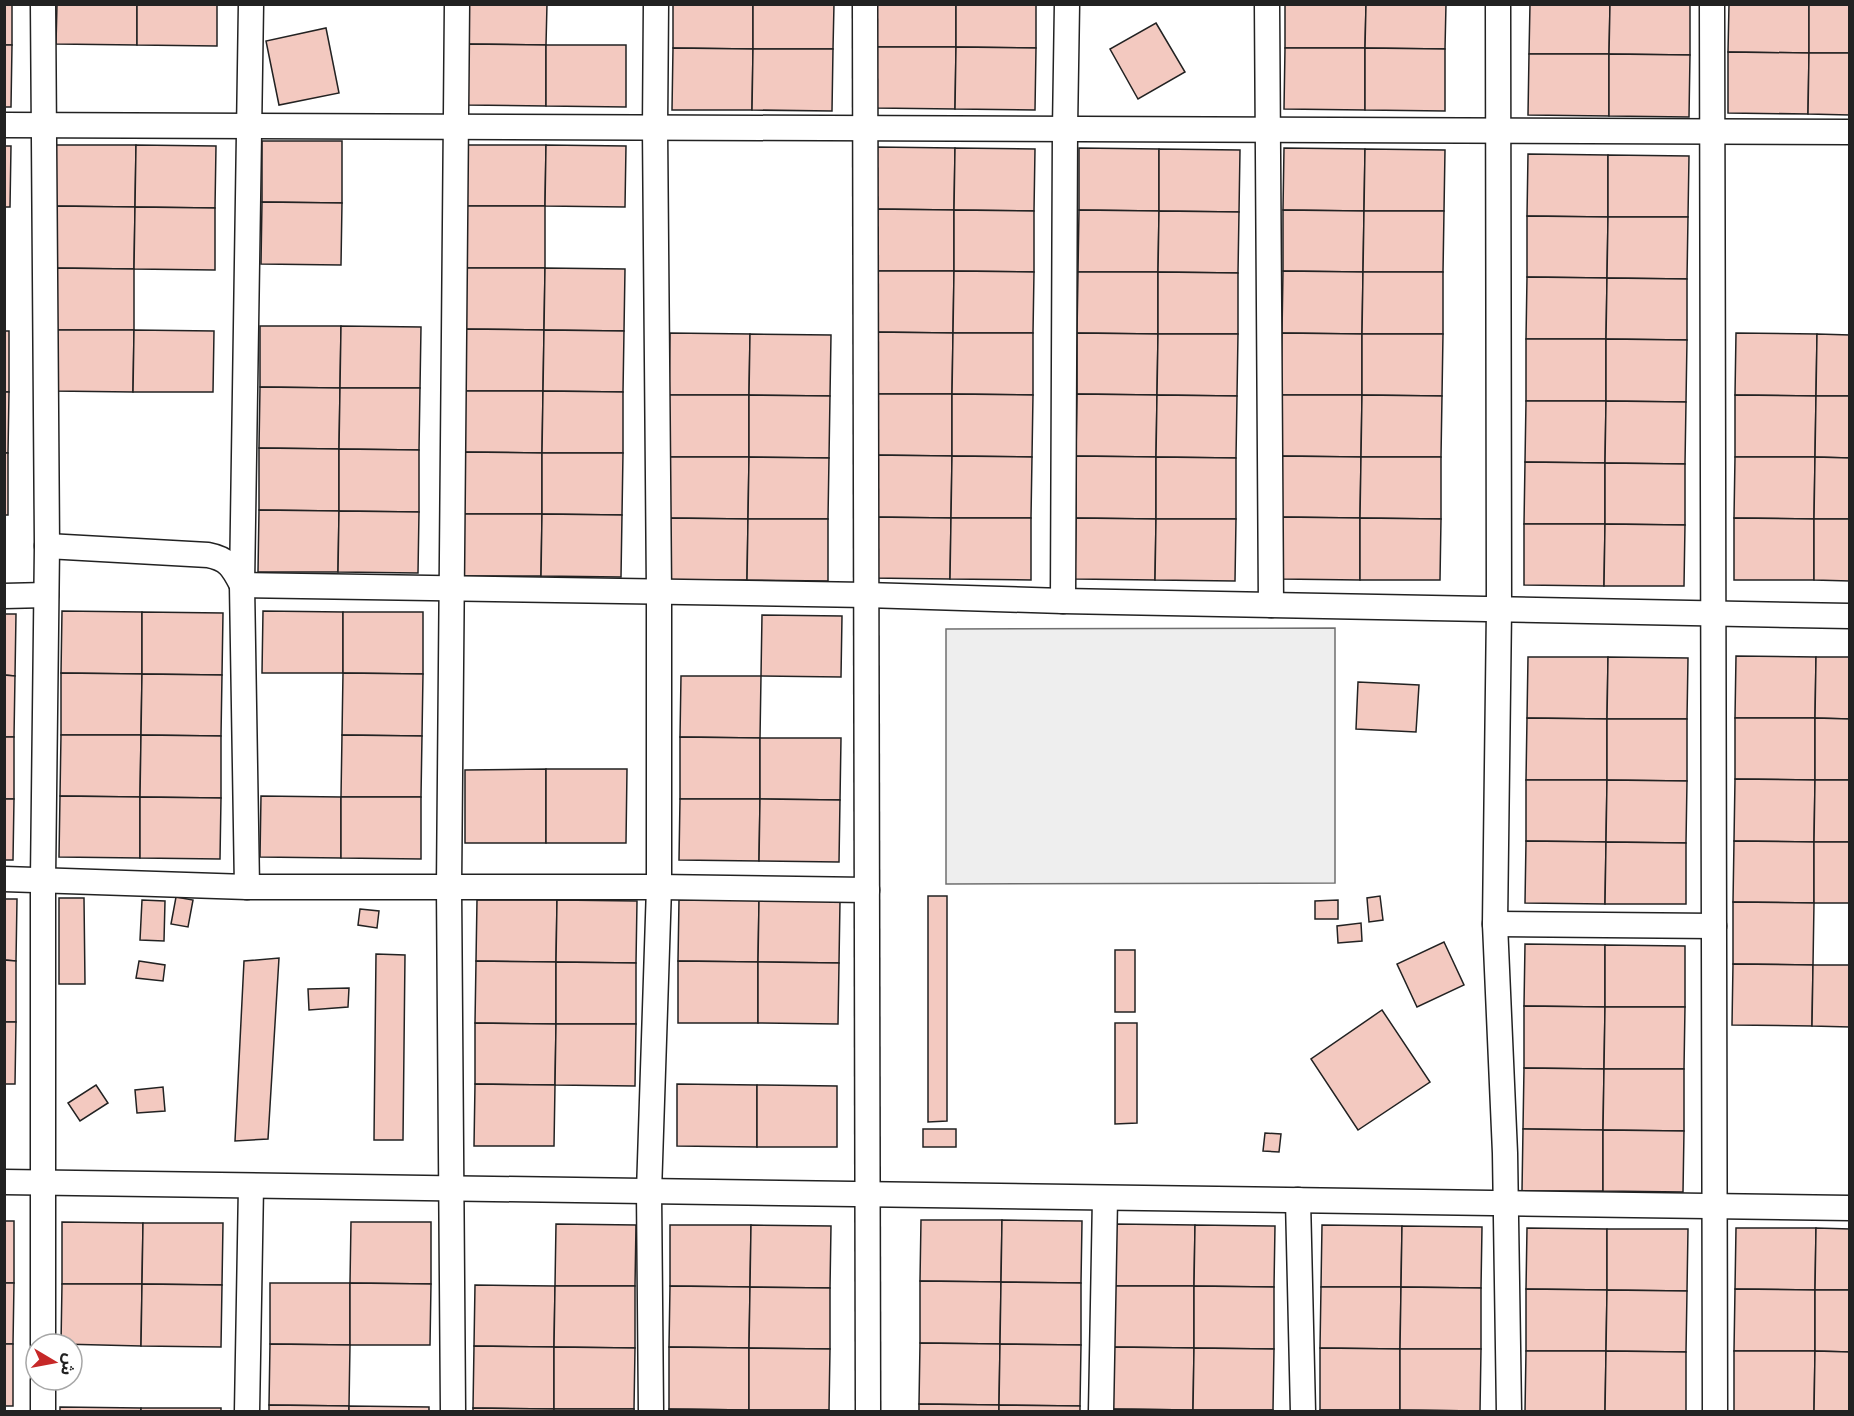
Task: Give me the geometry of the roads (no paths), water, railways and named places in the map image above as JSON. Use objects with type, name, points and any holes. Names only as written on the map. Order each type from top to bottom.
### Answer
[{"type":"street","points":[[43,4],[47,546],[43,879],[43,1332]]},
{"type":"street","points":[[247,886],[242,585],[251,4]]},
{"type":"street","points":[[453,1412],[449,887],[456,4]]},
{"type":"street","points":[[651,1412],[649,1192],[658,887],[660,593],[655,128],[656,4]]},
{"type":"street","points":[[865,4],[868,1412]]},
{"type":"street","points":[[1063,601],[1067,4]]},
{"type":"street","points":[[1267,4],[1271,605]]},
{"type":"street","points":[[1498,4],[1499,609],[1495,924],[1506,1203],[1509,1412]]},
{"type":"street","points":[[1712,4],[1715,1412]]},
{"type":"street","points":[[4,125],[1850,132]]},
{"type":"street","points":[[47,546],[208,555],[217,557],[232,566],[242,585]]},
{"type":"street","points":[[242,585],[1850,616]]},
{"type":"street","points":[[4,596],[46,595]]},
{"type":"street","points":[[4,879],[247,886],[867,890]]},
{"type":"street","points":[[1495,924],[1714,926]]},
{"type":"street","points":[[4,1182],[1850,1208]]},
{"type":"street","points":[[247,1412],[251,1186]]},
{"type":"street","points":[[1101,1412],[1105,1198]]},
{"type":"street","points":[[1298,1200],[1303,1412]]},
{"type":"street","points":[[43,1392],[44,1412]]}]
